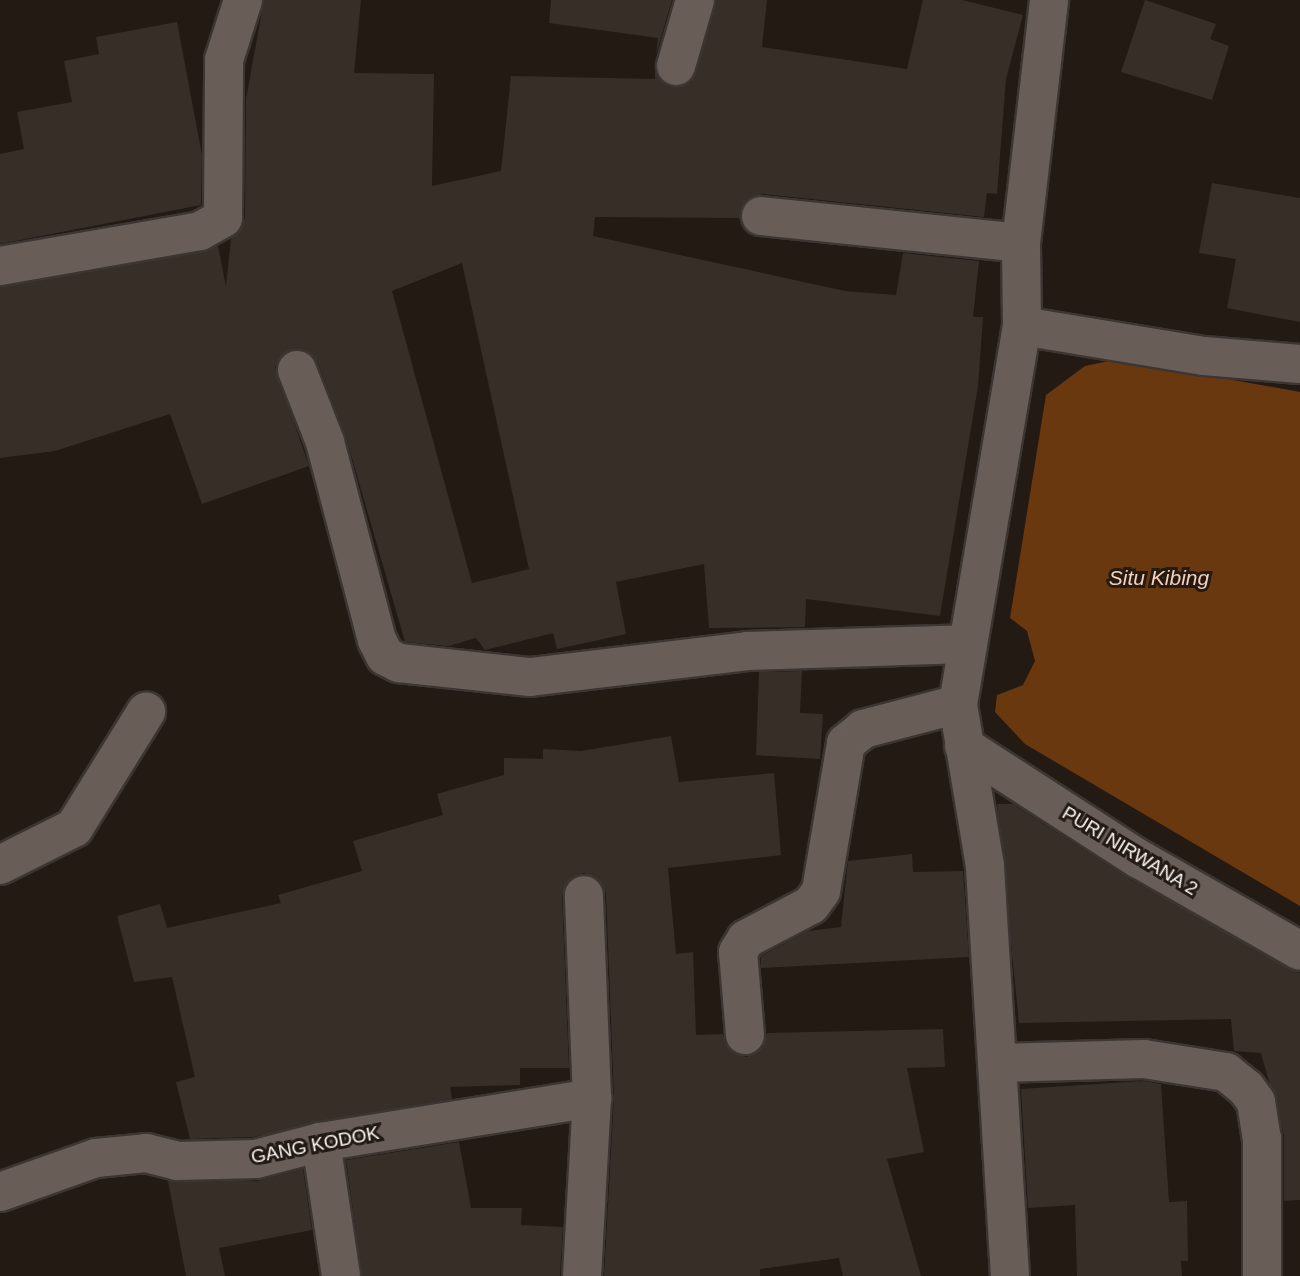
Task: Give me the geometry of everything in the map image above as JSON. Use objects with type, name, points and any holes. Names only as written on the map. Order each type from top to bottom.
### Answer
[{"type":"street","points":[[0,266],[200,231],[223,218],[225,60],[243,0]]},
{"type":"street","points":[[676,66],[695,0]]},
{"type":"street","points":[[1010,1276],[985,866],[958,704],[966,644],[1022,326],[1021,243],[1049,0]]},
{"type":"street","points":[[761,216],[1021,243]]},
{"type":"street","points":[[1022,326],[1204,356],[1300,364]]},
{"type":"street","points":[[297,370],[325,442],[377,640],[385,656],[399,663],[530,677],[747,651],[966,644]]},
{"type":"street","points":[[745,1035],[738,952],[746,939],[811,905],[821,891],[846,743],[863,729],[958,704]]},
{"type":"street","points":[[0,865],[74,828],[146,712]]},
{"type":"street","name":"PURI NIRWANA 2","points":[[964,746],[1139,859],[1300,951]]},
{"type":"street","points":[[582,1276],[592,1098],[584,895]]},
{"type":"street","points":[[997,1063],[1144,1059],[1226,1072],[1246,1088],[1256,1102],[1262,1138],[1262,1276]]},
{"type":"street","name":"GANG KODOK","points":[[0,1192],[96,1158],[145,1153],[177,1161],[256,1159],[321,1142],[592,1098]]},
{"type":"street","points":[[321,1142],[341,1276]]},
{"type":"water","name":"Situ Kibing","points":[[1118,359],[1300,392],[1300,906],[1025,744],[995,712],[997,695],[1023,685],[1035,661],[1027,631],[1010,618],[1046,395],[1085,366]]},
{"type":"building","points":[[264,0],[361,0],[354,73],[434,74],[432,186],[501,171],[511,76],[655,79],[655,72],[669,87],[691,82],[716,0],[767,0],[762,47],[907,69],[923,0],[962,0],[1023,15],[1006,79],[997,194],[987,193],[984,217],[763,194],[744,203],[740,218],[595,217],[593,236],[845,291],[896,295],[903,253],[979,261],[973,317],[983,317],[978,386],[940,616],[806,599],[805,627],[709,628],[704,564],[616,582],[626,634],[557,649],[553,633],[485,650],[476,638],[449,646],[405,642],[345,434],[317,361],[301,349],[280,356],[275,367],[309,466],[202,504],[170,414],[55,451],[0,458],[0,287],[218,246],[226,286],[231,239],[245,218],[246,99]],"holes":[[[462,263],[529,569],[472,583],[392,291]]]},
{"type":"building","points":[[551,0],[672,0],[656,55],[658,38],[549,23]]},
{"type":"building","points":[[1145,0],[1216,24],[1210,39],[1229,46],[1212,100],[1121,72]]},
{"type":"building","points":[[177,22],[202,155],[201,205],[0,244],[0,154],[24,149],[17,112],[72,102],[64,61],[99,54],[96,37]]},
{"type":"building","points":[[1212,183],[1300,198],[1300,322],[1227,308],[1236,259],[1199,253]]},
{"type":"building","points":[[802,671],[800,713],[823,714],[820,759],[756,755],[759,672]]},
{"type":"building","points":[[671,736],[679,782],[774,773],[781,855],[668,868],[676,954],[693,952],[696,1035],[723,1034],[728,1048],[746,1057],[758,1053],[767,1033],[943,1029],[945,1067],[907,1068],[924,1152],[887,1159],[921,1276],[843,1276],[839,1258],[760,1269],[760,1276],[604,1276],[614,1097],[606,894],[602,883],[584,873],[572,877],[562,896],[569,1068],[520,1068],[520,1085],[450,1087],[452,1099],[253,1137],[190,1139],[176,1082],[195,1077],[172,977],[134,982],[117,916],[160,904],[167,928],[281,903],[278,895],[362,871],[353,841],[443,815],[437,794],[504,775],[504,758],[543,759],[543,749],[581,751]]},
{"type":"building","points":[[997,804],[1013,804],[1128,878],[1300,973],[1300,1200],[1284,1201],[1284,1135],[1261,1053],[1234,1051],[1231,1019],[1019,1023]]},
{"type":"building","points":[[912,854],[913,872],[963,871],[969,957],[761,968],[761,956],[808,931],[841,927],[848,861]]},
{"type":"building","points":[[1143,1081],[1161,1084],[1169,1202],[1187,1201],[1188,1261],[1181,1261],[1182,1276],[1077,1276],[1075,1205],[1028,1208],[1021,1089]]},
{"type":"building","points":[[459,1142],[471,1208],[522,1208],[521,1225],[563,1227],[560,1276],[362,1276],[346,1160]]},
{"type":"building","points":[[303,1169],[312,1230],[219,1248],[225,1276],[186,1276],[168,1181],[257,1181]]}]
